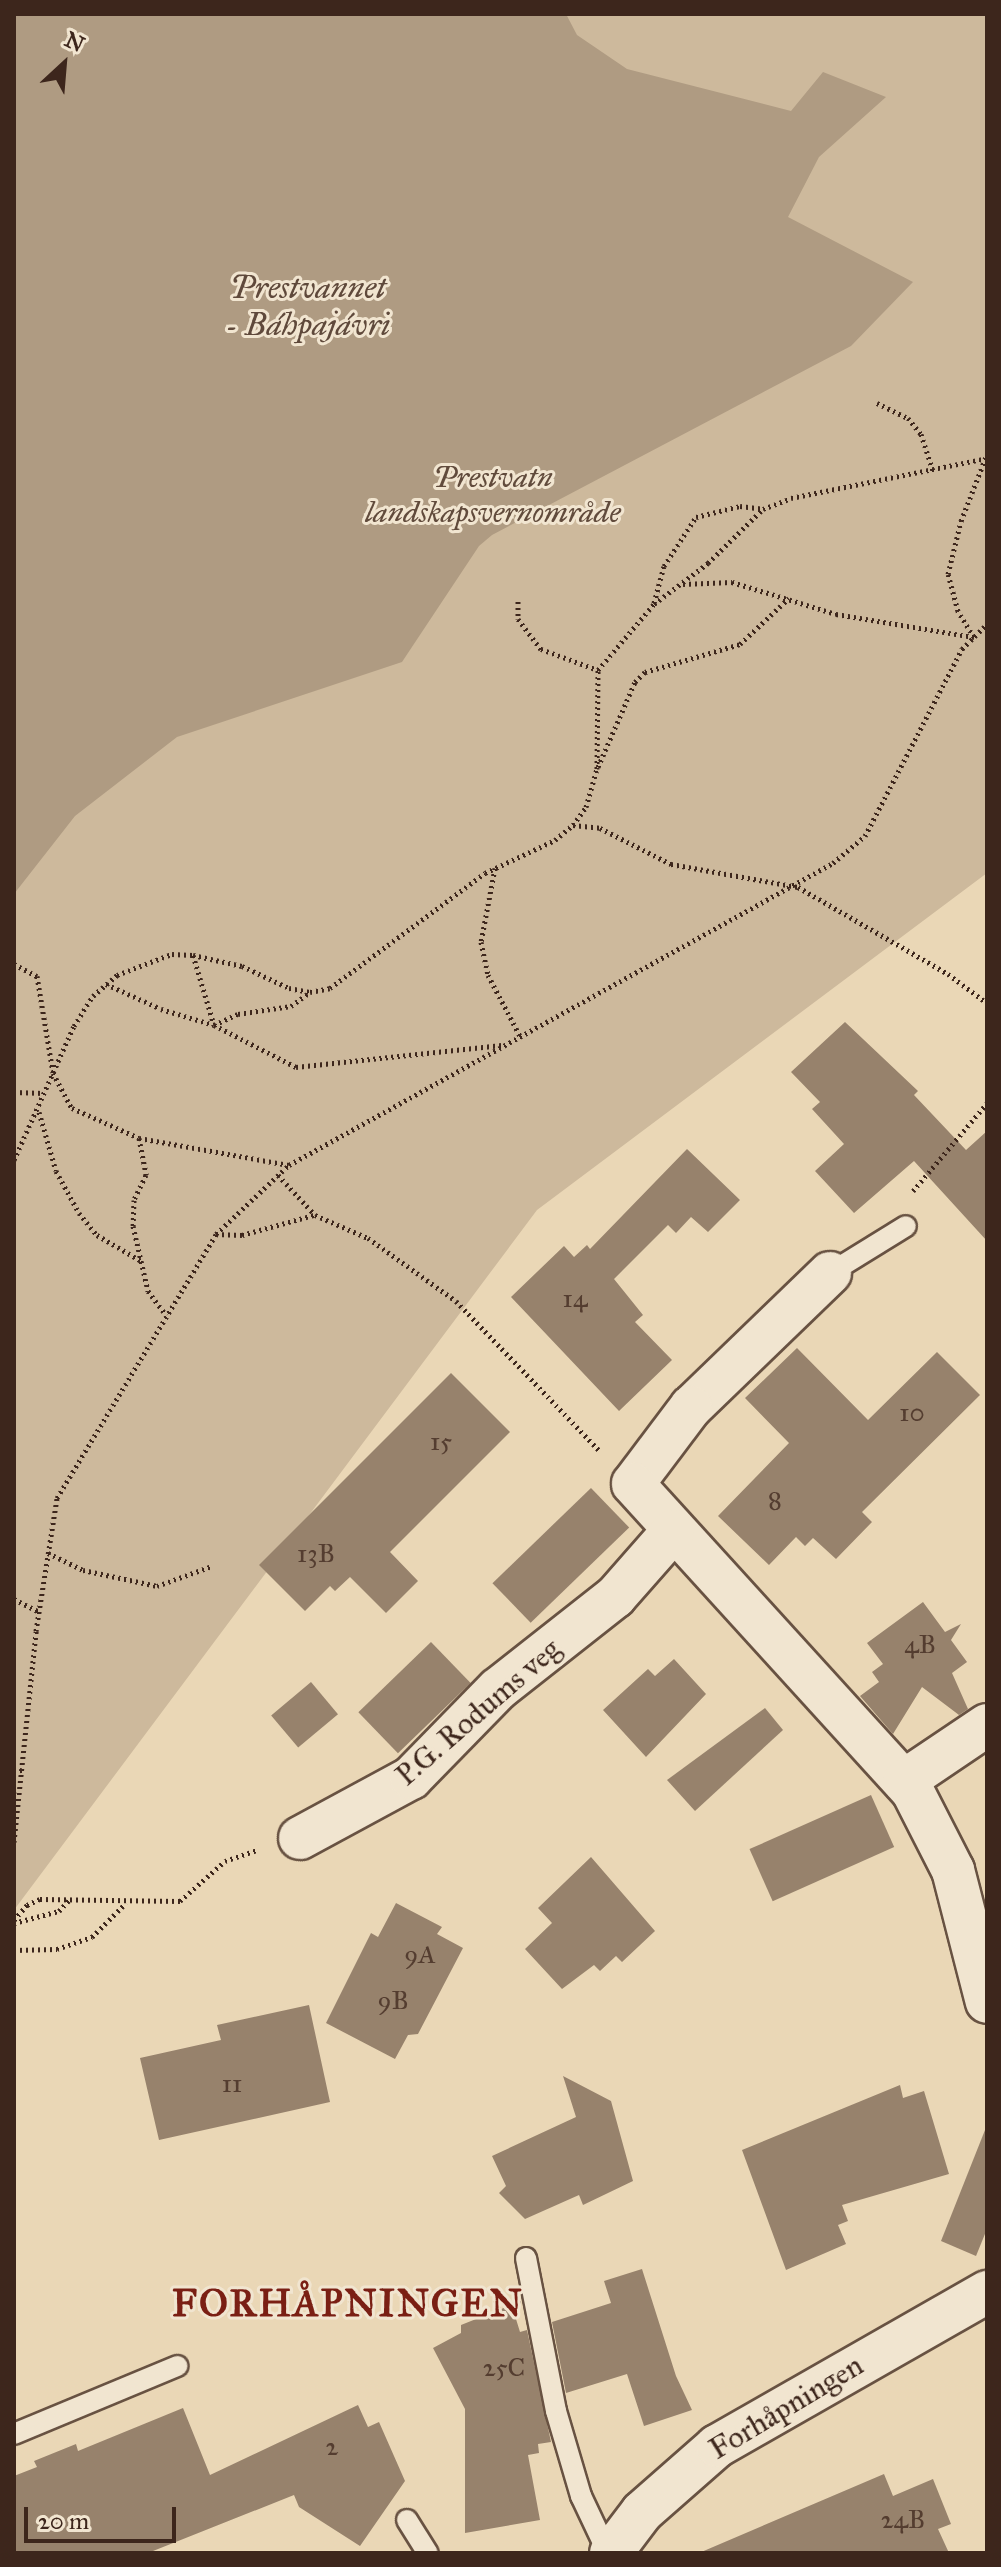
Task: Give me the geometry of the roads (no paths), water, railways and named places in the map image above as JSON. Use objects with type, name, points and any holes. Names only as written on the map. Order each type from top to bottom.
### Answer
[{"type":"street","points":[[830,1273],[691,1407],[633,1484],[904,1781],[936,1831],[953,1870],[987,2002]]},
{"type":"street","name":"P.G. Rodums veg","points":[[300,1838],[411,1778],[498,1689],[615,1597],[673,1531]]},
{"type":"street","points":[[904,1781],[987,1725]]},
{"type":"street","name":"Forhåpningen","points":[[610,2553],[642,2512],[717,2446],[987,2292]]},
{"type":"lane","points":[[830,1273],[906,1226]]},
{"type":"lane","points":[[526,2258],[556,2411],[581,2496],[610,2553]]},
{"type":"lane","points":[[14,2434],[177,2366]]},
{"type":"lane","points":[[407,2520],[428,2553]]},
{"type":"water","name":"Prestvannet - Báhpajávri","points":[[14,14],[566,14],[577,35],[627,69],[791,111],[823,72],[886,97],[819,157],[788,217],[913,282],[851,346],[492,535],[479,546],[402,662],[177,737],[75,816],[14,894]]},
{"type":"district","name":"FORHÅPNINGEN","points":[[348,2304]]},
{"type":"park label","name":"Prestvatn landskapsvernområde","points":[[493,494]]}]
